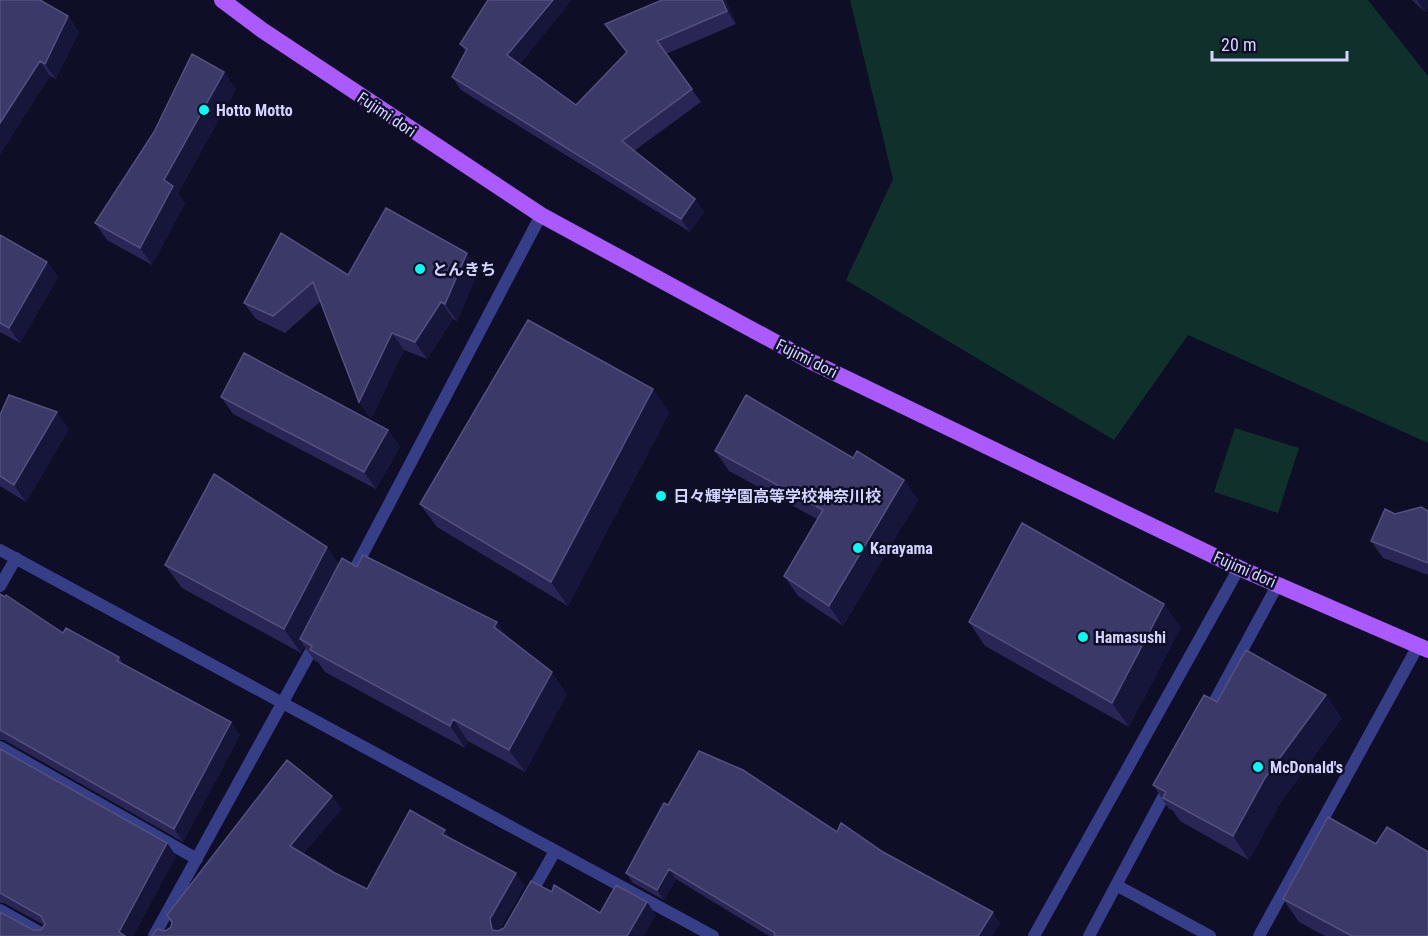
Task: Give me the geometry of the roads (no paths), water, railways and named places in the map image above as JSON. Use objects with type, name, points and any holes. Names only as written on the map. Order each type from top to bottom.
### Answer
[{"type":"main road","name":"Fujimi dori","points":[[222,0],[261,30],[541,215],[810,361],[1239,568],[1423,648]]},
{"type":"street","points":[[344,588],[541,215]]},
{"type":"street","points":[[0,550],[712,936]]},
{"type":"street","points":[[0,586],[16,558]]},
{"type":"street","points":[[1034,936],[1239,568]]},
{"type":"street","points":[[1200,728],[1278,584]]},
{"type":"street","points":[[173,936],[156,932],[322,630]]},
{"type":"street","points":[[1259,936],[1423,648]]},
{"type":"street","points":[[0,747],[197,859]]},
{"type":"street","points":[[1089,936],[1178,770]]},
{"type":"street","points":[[524,905],[555,851]]},
{"type":"street","points":[[1116,885],[1210,936]]},
{"type":"street","points":[[0,910],[46,936]]},
{"type":"place","name":"Hotto Motto","points":[[204,110]]},
{"type":"place","name":"とんきち","points":[[420,269]]},
{"type":"place","name":"日々輝学園高等学校神奈川校","points":[[661,496]]},
{"type":"place","name":"Karayama","points":[[858,548]]},
{"type":"place","name":"Hamasushi","points":[[1083,637]]},
{"type":"place","name":"McDonald's","points":[[1258,767]]}]
